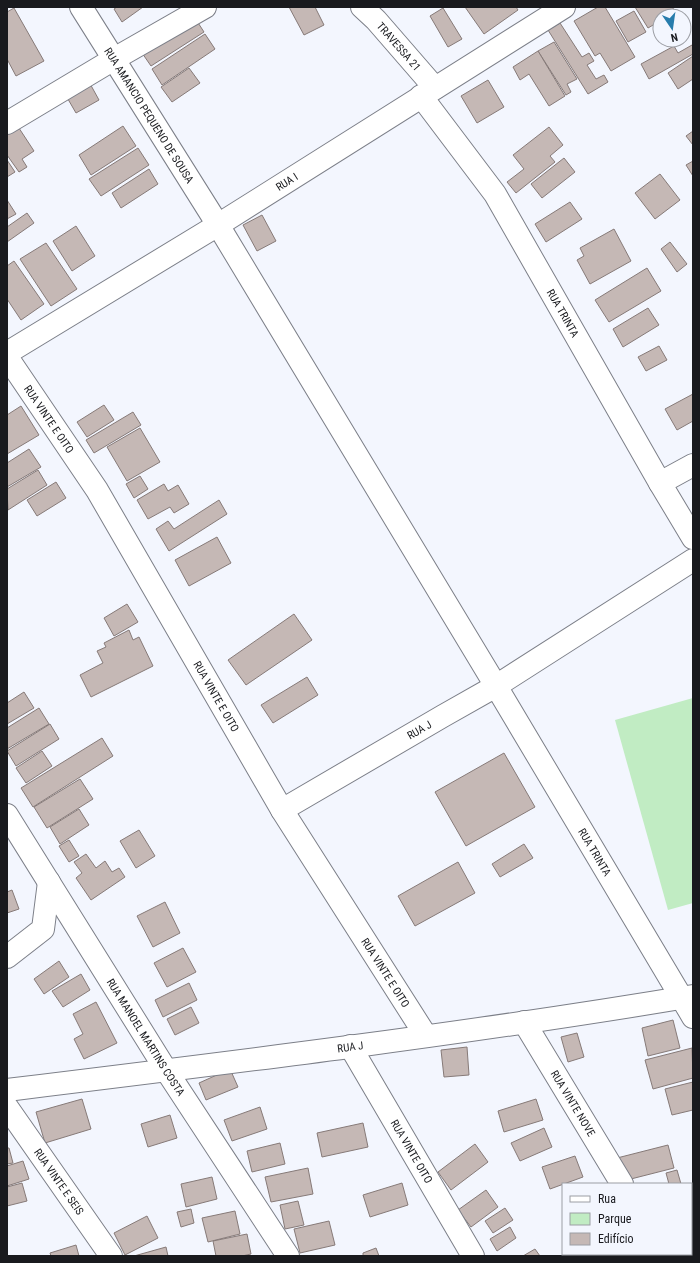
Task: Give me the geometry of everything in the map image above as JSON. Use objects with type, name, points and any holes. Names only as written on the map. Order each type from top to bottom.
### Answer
[{"type":"street","name":"RUA AMANCIO PEQUENO DE SOUSA","points":[[81,7],[218,225],[496,686]]},
{"type":"street","points":[[7,123],[205,7]]},
{"type":"street","name":"TRAVESSA 21","points":[[362,7],[376,20],[428,92]]},
{"type":"street","name":"RUA I","points":[[7,353],[218,225],[564,7]]},
{"type":"street","name":"RUA TRINTA","points":[[428,92],[495,194],[693,538]]},
{"type":"street","name":"RUA VINTE E OITO","points":[[7,357],[97,490],[282,810],[426,1036]]},
{"type":"street","points":[[660,483],[693,465]]},
{"type":"street","name":"RUA J","points":[[282,810],[496,686],[693,560]]},
{"type":"street","name":"RUA TRINTA","points":[[496,686],[687,997],[693,1017]]},
{"type":"street","name":"RUA MANOEL MARTINS COSTA","points":[[7,815],[166,1070],[288,1256]]},
{"type":"street","points":[[7,957],[43,929],[49,882]]},
{"type":"street","name":"RUA J","points":[[7,1090],[426,1036],[687,997]]},
{"type":"street","name":"RUA VINTE NOVE","points":[[524,1022],[621,1183]]},
{"type":"street","name":"RUA VINTE OITO","points":[[350,1046],[473,1256]]},
{"type":"street","name":"RUA VINTE E SEIS","points":[[7,1108],[111,1256]]},
{"type":"green space","points":[[693,698],[693,903],[668,910],[615,720]]},
{"type":"building","points":[[117,7],[143,7],[122,22],[114,9]]},
{"type":"building","points":[[289,7],[315,7],[324,25],[304,35]]},
{"type":"building","points":[[465,7],[516,7],[518,10],[484,34]]},
{"type":"building","points":[[598,7],[605,7],[635,57],[611,71],[600,53],[595,56],[574,21]]},
{"type":"building","points":[[635,7],[672,7],[673,8],[652,8],[652,26],[648,28]]},
{"type":"building","points":[[14,8],[44,61],[16,76],[7,59],[7,12]]},
{"type":"building","points":[[443,8],[462,39],[448,47],[430,16]]},
{"type":"building","points":[[634,11],[646,32],[628,42],[616,21]]},
{"type":"building","points":[[193,15],[204,32],[151,66],[140,50]]},
{"type":"building","points":[[560,23],[582,57],[589,53],[594,61],[587,65],[596,79],[604,75],[608,82],[588,94],[548,30]]},
{"type":"building","points":[[205,34],[215,49],[162,85],[152,69]]},
{"type":"building","points":[[554,42],[577,79],[567,84],[571,92],[566,95],[538,51]]},
{"type":"building","points":[[692,45],[693,54],[649,79],[641,64],[670,48],[675,48],[678,53],[687,48],[692,48]]},
{"type":"building","points":[[538,51],[565,96],[549,106],[529,74],[520,80],[513,67]]},
{"type":"building","points":[[693,56],[693,79],[678,89],[668,73]]},
{"type":"building","points":[[189,68],[200,83],[172,102],[161,87]]},
{"type":"building","points":[[88,80],[99,100],[76,113],[65,94]]},
{"type":"building","points":[[488,80],[504,107],[477,123],[461,96]]},
{"type":"building","points":[[15,122],[34,151],[22,159],[27,167],[19,172],[7,155],[7,127]]},
{"type":"building","points":[[123,126],[136,146],[91,175],[79,155]]},
{"type":"building","points":[[549,127],[563,145],[550,156],[555,162],[516,193],[507,182],[524,169],[513,155]]},
{"type":"building","points":[[693,131],[693,145],[686,136]]},
{"type":"building","points":[[138,148],[149,165],[101,196],[89,179]]},
{"type":"building","points":[[564,158],[575,172],[542,198],[531,184]]},
{"type":"building","points":[[7,160],[15,172],[7,177]]},
{"type":"building","points":[[693,161],[693,176],[686,165]]},
{"type":"building","points":[[149,169],[158,184],[121,208],[112,193]]},
{"type":"building","points":[[660,174],[680,200],[655,219],[635,193]]},
{"type":"building","points":[[7,200],[16,214],[7,219]]},
{"type":"building","points":[[570,202],[582,219],[546,242],[535,224]]},
{"type":"building","points":[[27,213],[34,223],[7,242],[7,227]]},
{"type":"building","points":[[262,215],[276,241],[257,251],[243,225]]},
{"type":"building","points":[[76,226],[95,256],[72,271],[53,241]]},
{"type":"building","points":[[614,229],[631,261],[590,284],[577,260],[584,256],[580,248]]},
{"type":"building","points":[[670,242],[687,264],[677,272],[661,249]]},
{"type":"building","points":[[46,243],[77,289],[51,306],[20,259]]},
{"type":"building","points":[[14,261],[44,304],[21,320],[7,299],[7,266]]},
{"type":"building","points":[[647,268],[661,291],[609,322],[595,300]]},
{"type":"building","points":[[648,308],[659,325],[623,347],[613,329]]},
{"type":"building","points":[[659,346],[667,360],[646,371],[638,357]]},
{"type":"building","points":[[693,394],[693,421],[677,430],[665,409]]},
{"type":"building","points":[[104,405],[114,420],[87,437],[77,422]]},
{"type":"building","points":[[21,406],[39,435],[7,454],[7,415]]},
{"type":"building","points":[[133,412],[141,425],[94,453],[86,440]]},
{"type":"building","points":[[140,428],[160,462],[127,481],[107,447]]},
{"type":"building","points":[[29,449],[41,467],[7,487],[7,463]]},
{"type":"building","points":[[38,470],[47,485],[8,510],[7,489]]},
{"type":"building","points":[[140,476],[148,489],[134,498],[126,484]]},
{"type":"building","points":[[56,482],[66,498],[37,516],[27,500]]},
{"type":"building","points":[[164,484],[168,491],[178,485],[189,504],[174,513],[170,507],[148,519],[137,500]]},
{"type":"building","points":[[219,500],[227,514],[169,551],[156,529],[168,521],[174,529]]},
{"type":"building","points":[[217,537],[231,563],[189,586],[175,560]]},
{"type":"building","points":[[127,604],[138,622],[114,636],[104,618]]},
{"type":"building","points":[[294,614],[312,640],[246,685],[228,660]]},
{"type":"building","points":[[129,630],[133,640],[139,637],[153,666],[91,697],[80,675],[103,663],[97,651],[106,647],[104,643]]},
{"type":"building","points":[[307,677],[318,695],[273,723],[261,705]]},
{"type":"building","points":[[24,692],[34,708],[7,724],[7,703]]},
{"type":"building","points":[[39,708],[49,724],[7,749],[7,728]]},
{"type":"building","points":[[50,724],[59,739],[16,766],[7,751]]},
{"type":"building","points":[[102,738],[113,756],[33,807],[21,788]]},
{"type":"building","points":[[42,751],[52,766],[26,783],[16,768]]},
{"type":"building","points":[[504,753],[535,807],[466,846],[435,792]]},
{"type":"building","points":[[80,779],[93,799],[47,828],[34,807]]},
{"type":"building","points":[[79,809],[89,825],[60,844],[50,827]]},
{"type":"building","points":[[139,830],[155,856],[136,868],[120,841]]},
{"type":"building","points":[[69,840],[79,856],[69,862],[59,846]]},
{"type":"building","points":[[524,844],[533,858],[500,877],[492,864]]},
{"type":"building","points":[[86,854],[96,868],[105,861],[112,872],[119,868],[125,877],[91,900],[76,878],[82,873],[74,862]]},
{"type":"building","points":[[458,862],[475,893],[415,926],[398,896]]},
{"type":"building","points":[[12,890],[19,909],[7,913],[7,892]]},
{"type":"building","points":[[165,902],[180,933],[153,947],[137,916]]},
{"type":"building","points":[[183,948],[196,972],[167,987],[154,963]]},
{"type":"building","points":[[59,961],[69,977],[44,994],[34,979]]},
{"type":"building","points":[[81,974],[90,990],[63,1007],[52,991]]},
{"type":"building","points":[[189,983],[197,1000],[163,1017],[155,1000]]},
{"type":"building","points":[[96,1002],[117,1043],[84,1059],[74,1039],[83,1034],[73,1014]]},
{"type":"building","points":[[191,1007],[199,1023],[175,1035],[167,1019]]},
{"type":"building","points":[[673,1020],[680,1048],[648,1056],[642,1028]]},
{"type":"building","points":[[577,1033],[584,1057],[568,1062],[561,1037]]},
{"type":"building","points":[[467,1047],[469,1075],[444,1077],[441,1050]]},
{"type":"building","points":[[692,1048],[693,1078],[653,1089],[645,1060]]},
{"type":"building","points":[[230,1069],[238,1087],[206,1100],[199,1083]]},
{"type":"building","points":[[693,1082],[693,1110],[672,1115],[665,1089]]},
{"type":"building","points":[[82,1099],[91,1129],[45,1143],[36,1112]]},
{"type":"building","points":[[536,1099],[543,1120],[504,1132],[498,1111]]},
{"type":"building","points":[[260,1107],[267,1129],[232,1141],[224,1120]]},
{"type":"building","points":[[170,1115],[177,1138],[148,1147],[141,1124]]},
{"type":"building","points":[[363,1123],[368,1147],[322,1157],[317,1133]]},
{"type":"building","points":[[544,1128],[552,1147],[520,1161],[511,1143]]},
{"type":"building","points":[[280,1143],[285,1164],[252,1172],[247,1151]]},
{"type":"building","points":[[475,1144],[488,1162],[451,1190],[438,1172]]},
{"type":"building","points":[[668,1145],[674,1168],[623,1181],[617,1158]]},
{"type":"building","points":[[7,1148],[9,1148],[13,1163],[7,1164]]},
{"type":"building","points":[[575,1156],[583,1177],[566,1183],[562,1183],[562,1185],[550,1189],[542,1167]]},
{"type":"building","points":[[23,1161],[29,1179],[7,1186],[7,1166]]},
{"type":"building","points":[[308,1168],[313,1194],[271,1202],[265,1177]]},
{"type":"building","points":[[677,1170],[681,1183],[669,1183],[666,1173]]},
{"type":"building","points":[[212,1177],[217,1199],[186,1207],[181,1184]]},
{"type":"building","points":[[22,1183],[27,1201],[7,1206],[7,1187]]},
{"type":"building","points":[[402,1183],[408,1205],[370,1217],[363,1195]]},
{"type":"building","points":[[486,1190],[498,1207],[471,1227],[458,1210]]},
{"type":"building","points":[[298,1201],[304,1225],[285,1229],[280,1205]]},
{"type":"building","points":[[693,1205],[693,1219],[692,1219]]},
{"type":"building","points":[[505,1208],[513,1220],[493,1233],[485,1221]]},
{"type":"building","points":[[191,1209],[194,1223],[181,1227],[177,1212]]},
{"type":"building","points":[[235,1211],[240,1234],[208,1242],[202,1218]]},
{"type":"building","points":[[147,1216],[158,1238],[125,1255],[114,1233]]},
{"type":"building","points":[[329,1221],[335,1245],[300,1253],[294,1229]]},
{"type":"building","points":[[510,1227],[516,1238],[497,1251],[490,1239]]},
{"type":"building","points":[[693,1233],[693,1253],[692,1253]]},
{"type":"building","points":[[247,1234],[251,1254],[242,1256],[216,1256],[213,1241]]},
{"type":"building","points":[[76,1245],[79,1256],[51,1256],[50,1253]]},
{"type":"building","points":[[166,1247],[168,1256],[134,1256]]},
{"type":"building","points":[[376,1248],[379,1256],[363,1256],[363,1253]]},
{"type":"building","points":[[535,1249],[540,1256],[523,1256]]}]
